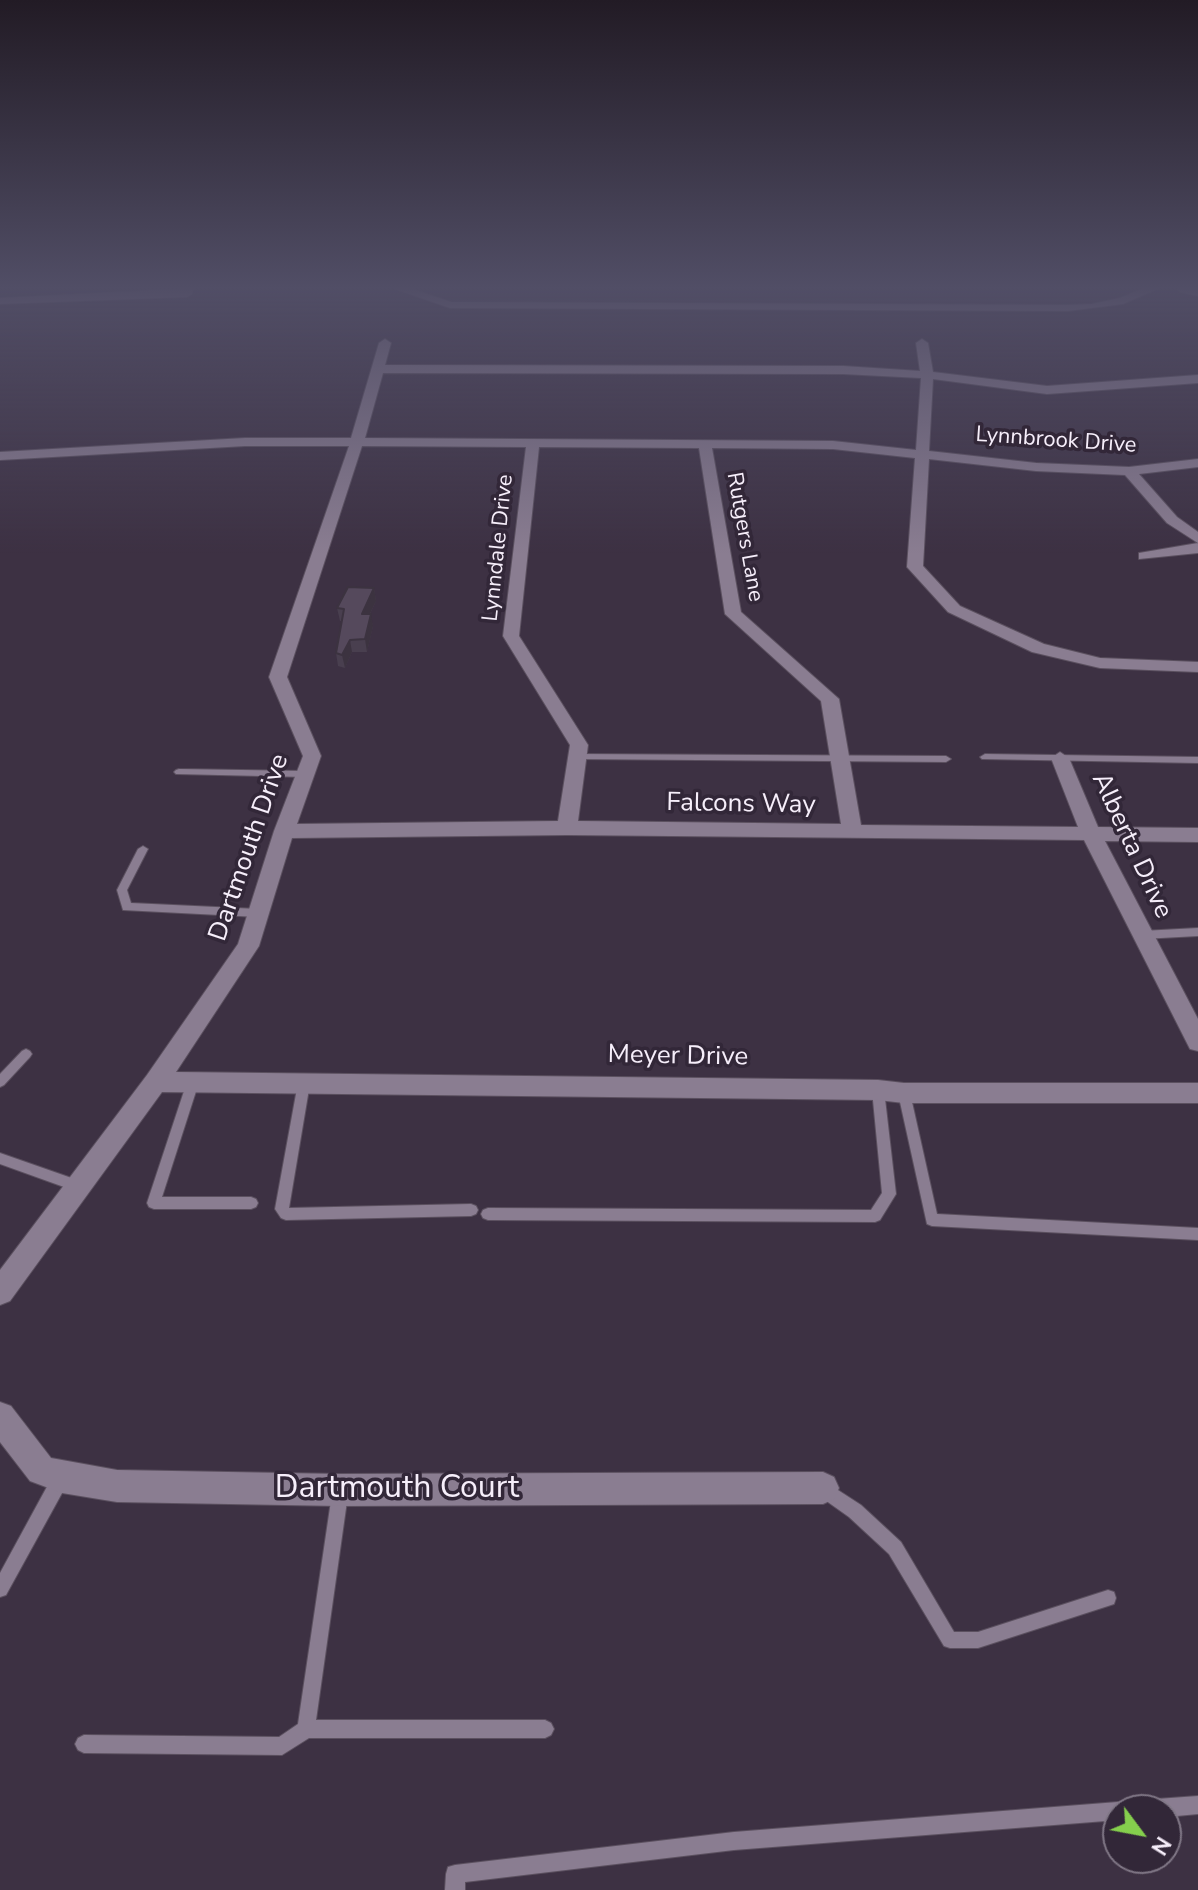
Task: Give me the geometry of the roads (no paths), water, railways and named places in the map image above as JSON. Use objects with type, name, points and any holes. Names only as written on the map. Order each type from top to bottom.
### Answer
[{"type":"street","name":"Dartmouth Drive","points":[[156,1082],[248,946],[284,831],[312,756],[278,677],[357,442],[375,377]]},
{"type":"street","points":[[927,377],[915,567],[954,609],[984,625],[1065,656],[1100,663],[1198,667]]},
{"type":"street","points":[[945,377],[1047,390],[1198,379]]},
{"type":"street","name":"Lynnbrook Drive","points":[[0,456],[245,442],[357,442],[833,445],[922,452],[1036,467],[1129,471],[1198,463]]},
{"type":"street","name":"Lynndale Drive","points":[[533,444],[511,636],[579,745],[567,828]]},
{"type":"street","name":"Rutgers Lane","points":[[705,446],[733,614],[830,699],[852,833]]},
{"type":"street","points":[[1129,471],[1172,520],[1198,539]]},
{"type":"street","points":[[1144,556],[1198,548]]},
{"type":"street","name":"Alberta Drive","points":[[1060,758],[1091,834],[1198,1042]]},
{"type":"street","name":"Falcons Way","points":[[284,831],[567,828],[1198,835]]},
{"type":"street","points":[[0,1292],[156,1082]]},
{"type":"street","name":"Meyer Drive","points":[[156,1082],[878,1090],[904,1093],[1198,1093]]},
{"type":"street","name":"Dartmouth Court","points":[[0,1417],[41,1470],[62,1477],[117,1486],[340,1490],[823,1488]]},
{"type":"lane","points":[[577,757],[946,759]]},
{"type":"lane","points":[[985,757],[1198,760]]},
{"type":"lane","points":[[179,772],[305,774]]},
{"type":"lane","points":[[143,849],[122,890],[127,907],[258,913]]},
{"type":"lane","points":[[1141,935],[1198,932]]},
{"type":"lane","points":[[0,1082],[26,1054]]},
{"type":"lane","points":[[193,1082],[154,1203],[251,1203]]},
{"type":"lane","points":[[304,1083],[282,1209],[286,1214],[471,1210]]},
{"type":"lane","points":[[488,1214],[875,1216],[889,1194],[878,1090]]},
{"type":"lane","points":[[904,1093],[932,1220],[1198,1234]]},
{"type":"lane","points":[[0,1158],[78,1186]]},
{"type":"lane","points":[[0,1589],[62,1477]]},
{"type":"lane","points":[[823,1488],[855,1511],[895,1548],[950,1640],[978,1640],[1108,1598]]},
{"type":"lane","points":[[306,1729],[339,1515],[340,1490]]},
{"type":"lane","points":[[84,1744],[282,1746],[306,1729],[545,1729]]},
{"type":"lane","points":[[455,1890],[455,1874],[734,1841],[1102,1812]]}]
